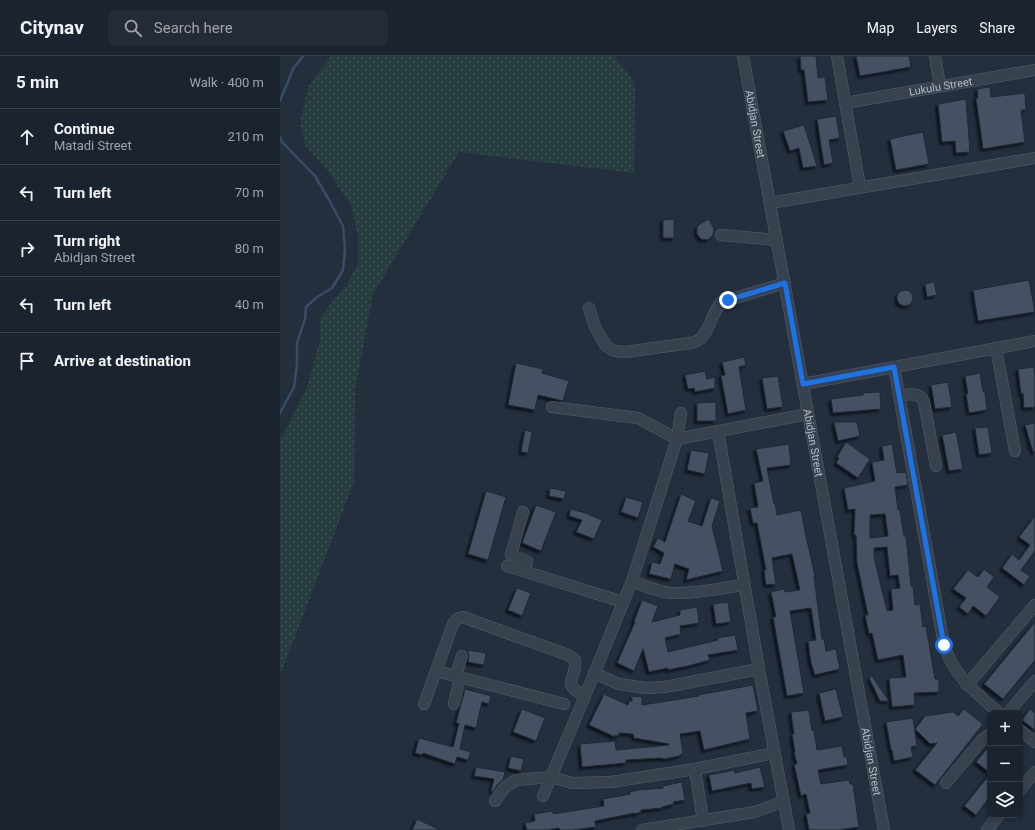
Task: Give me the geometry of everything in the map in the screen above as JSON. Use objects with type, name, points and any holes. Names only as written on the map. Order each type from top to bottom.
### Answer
[{"type":"street","name":"Abidjan Street","points":[[744,56],[884,830]]},
{"type":"street","points":[[837,56],[860,187]]},
{"type":"street","points":[[935,56],[940,86]]},
{"type":"street","name":"Lukulu Street","points":[[845,103],[1035,70]]},
{"type":"street","points":[[770,203],[1035,158]]},
{"type":"street","points":[[722,235],[777,240]]},
{"type":"street","points":[[589,308],[595,327],[606,346],[614,351],[625,352],[691,343],[700,339],[706,331],[717,307],[722,302],[785,283]]},
{"type":"street","points":[[803,384],[1035,341]]},
{"type":"street","points":[[996,348],[1015,451]]},
{"type":"street","points":[[894,367],[944,645],[954,668],[967,685],[996,710]]},
{"type":"street","points":[[899,395],[916,394],[922,397],[936,466]]},
{"type":"street","points":[[552,406],[638,418],[677,439],[808,414]]},
{"type":"street","points":[[543,796],[632,581],[677,439],[681,413]]},
{"type":"street","points":[[718,431],[759,670],[789,830]]},
{"type":"street","points":[[523,512],[511,555],[527,561],[525,571]]},
{"type":"street","points":[[507,566],[623,602]]},
{"type":"street","points":[[632,581],[657,590],[672,593],[687,593],[744,584]]},
{"type":"street","points":[[967,685],[1035,605]]},
{"type":"street","points":[[424,704],[453,624],[457,619],[463,617],[568,655],[575,660],[576,667],[571,680],[572,686],[576,692],[585,696]]},
{"type":"street","points":[[454,704],[462,656]]},
{"type":"street","points":[[594,673],[619,684],[646,688],[665,687],[759,670]]},
{"type":"street","points":[[436,671],[564,704]]},
{"type":"street","points":[[1011,710],[1035,682]]},
{"type":"street","points":[[1023,732],[1035,742]]},
{"type":"street","points":[[946,782],[981,741],[987,736]]},
{"type":"street","points":[[495,801],[504,788],[516,780],[551,777],[572,783],[611,782],[694,769],[774,753]]},
{"type":"street","points":[[694,769],[703,821]]},
{"type":"street","points":[[1023,786],[1035,772]]},
{"type":"street","points":[[642,830],[755,812],[784,802]]},
{"type":"street","points":[[987,830],[997,818]]},
{"type":"green space","points":[[331,56],[615,56],[635,84],[634,173],[459,152],[373,294],[355,390],[354,482],[280,676],[280,437],[284,433],[307,387],[320,340],[320,319],[334,299],[346,286],[358,264],[358,235],[351,206],[328,171],[305,145],[300,123],[308,87]]},
{"type":"building","points":[[800,56],[816,56],[818,78],[825,77],[828,100],[808,102],[804,70],[801,70]]},
{"type":"building","points":[[856,56],[909,56],[911,67],[860,76]]},
{"type":"building","points":[[990,87],[991,97],[1025,93],[1026,110],[1021,110],[1025,142],[983,149],[976,98],[978,98],[977,89]]},
{"type":"building","points":[[966,99],[970,152],[956,153],[955,141],[942,142],[938,104]]},
{"type":"building","points":[[836,116],[840,138],[829,140],[833,163],[824,165],[817,119]]},
{"type":"building","points":[[804,125],[817,166],[803,168],[799,148],[790,151],[783,131]]},
{"type":"building","points":[[923,132],[929,164],[896,170],[890,139]]},
{"type":"building","points":[[674,219],[674,238],[663,238],[663,220]]},
{"type":"building","points":[[709,219],[714,229],[713,235],[708,240],[701,239],[697,234],[697,227]]},
{"type":"building","points":[[1029,280],[1035,312],[978,321],[973,290]]},
{"type":"building","points":[[934,282],[937,295],[927,297],[925,284]]},
{"type":"building","points":[[905,290],[911,292],[913,298],[911,304],[905,306],[899,304],[897,298],[899,292]]},
{"type":"building","points":[[744,357],[746,365],[739,367],[746,410],[728,414],[721,376],[725,375],[722,362]]},
{"type":"building","points":[[516,363],[543,369],[542,373],[569,381],[563,401],[538,395],[535,410],[508,405]]},
{"type":"building","points":[[1034,367],[1035,407],[1024,408],[1023,393],[1021,394],[1018,369]]},
{"type":"building","points":[[705,371],[707,379],[715,377],[715,388],[695,392],[694,388],[688,389],[685,375]]},
{"type":"building","points":[[980,373],[983,392],[985,392],[987,410],[969,413],[965,376]]},
{"type":"building","points":[[778,376],[783,407],[767,409],[762,378]]},
{"type":"building","points":[[948,382],[952,407],[935,409],[931,385]]},
{"type":"building","points":[[880,392],[881,409],[833,413],[831,399],[863,395],[863,393]]},
{"type":"building","points":[[716,402],[716,421],[697,421],[697,403]]},
{"type":"building","points":[[834,422],[857,422],[860,436],[838,441]]},
{"type":"building","points":[[1035,423],[1035,452],[1033,452],[1025,425]]},
{"type":"building","points":[[988,427],[992,453],[979,455],[975,428]]},
{"type":"building","points":[[525,430],[532,432],[528,453],[521,452]]},
{"type":"building","points":[[956,432],[963,469],[949,471],[942,435]]},
{"type":"building","points":[[846,442],[870,459],[858,478],[836,463],[839,458],[837,457]]},
{"type":"building","points":[[789,444],[791,465],[767,468],[774,504],[775,503],[777,515],[801,510],[815,576],[822,639],[824,639],[826,651],[836,649],[840,669],[815,675],[811,663],[808,641],[816,640],[811,608],[790,611],[804,693],[787,696],[773,617],[776,617],[771,592],[784,589],[785,592],[800,590],[792,554],[772,558],[776,584],[766,585],[764,570],[766,570],[757,523],[753,523],[750,508],[758,507],[754,483],[763,481],[756,449]]},
{"type":"building","points":[[892,444],[897,473],[906,472],[908,485],[895,487],[898,510],[900,510],[904,536],[906,536],[911,586],[913,586],[915,605],[920,604],[923,627],[926,626],[935,679],[939,679],[939,692],[914,693],[915,705],[892,707],[889,678],[906,677],[903,655],[878,660],[872,633],[869,634],[865,615],[868,615],[857,563],[856,535],[854,535],[855,509],[848,510],[844,488],[875,481],[872,462],[884,460],[882,446]],"holes":[[[885,514],[888,536],[870,538],[870,515]],[[887,547],[890,576],[898,575],[900,588],[891,589],[893,610],[887,611],[874,557],[874,548]]]},
{"type":"building","points":[[691,450],[709,453],[705,474],[687,470]]},
{"type":"building","points":[[550,488],[566,491],[564,499],[549,496]]},
{"type":"building","points":[[486,491],[506,497],[488,560],[468,554]]},
{"type":"building","points":[[681,494],[696,501],[688,521],[702,526],[711,498],[720,501],[712,526],[723,571],[686,580],[689,569],[675,564],[671,579],[649,574],[652,562],[660,564],[664,553],[653,547],[658,538],[665,542]]},
{"type":"building","points":[[626,497],[643,502],[638,518],[621,512]]},
{"type":"building","points":[[536,505],[556,512],[541,551],[522,543]]},
{"type":"building","points":[[571,509],[602,520],[594,539],[576,532],[582,520],[569,516]]},
{"type":"building","points":[[1035,516],[1035,551],[1021,570],[1030,576],[1024,585],[1002,568],[1012,554],[1019,560],[1030,545],[1019,537]]},
{"type":"building","points":[[984,569],[994,577],[987,587],[1000,597],[986,616],[973,606],[968,614],[959,607],[966,598],[953,589],[968,570],[978,577]]},
{"type":"building","points":[[517,588],[531,593],[522,616],[508,610]]},
{"type":"building","points":[[642,600],[658,606],[652,622],[680,615],[680,610],[697,607],[699,623],[680,626],[681,634],[665,638],[668,652],[718,640],[717,638],[735,635],[738,650],[708,655],[710,660],[668,670],[668,668],[649,672],[643,649],[634,671],[617,663],[635,622],[634,621]]},
{"type":"building","points":[[728,602],[731,622],[716,624],[713,604]]},
{"type":"building","points":[[1035,622],[1035,660],[1003,699],[984,684]]},
{"type":"building","points":[[467,650],[486,653],[484,665],[468,662],[469,655]]},
{"type":"building","points":[[872,676],[889,701],[880,701],[869,678]]},
{"type":"building","points":[[753,685],[758,711],[746,713],[750,739],[704,750],[700,731],[680,734],[683,753],[679,756],[665,759],[626,760],[626,763],[582,767],[580,744],[615,741],[616,750],[669,745],[634,738],[633,734],[619,733],[619,736],[615,735],[615,737],[589,725],[604,694],[628,705],[629,701],[632,701],[632,696],[642,697],[642,705],[699,696],[698,695]]},
{"type":"building","points":[[465,689],[491,696],[489,704],[482,702],[476,728],[465,725],[460,749],[471,752],[468,760],[457,757],[455,764],[423,753],[422,755],[415,753],[419,738],[453,747],[459,723],[456,723]]},
{"type":"building","points":[[836,689],[843,717],[825,721],[819,693]]},
{"type":"building","points":[[522,709],[545,718],[536,741],[513,732]]},
{"type":"building","points":[[964,709],[983,724],[935,785],[915,770],[937,743],[930,744],[915,729],[925,716],[953,712],[958,716]]},
{"type":"building","points":[[1030,709],[1035,713],[1035,730],[1023,721]]},
{"type":"building","points":[[809,710],[817,750],[842,746],[844,757],[847,757],[848,765],[818,770],[821,784],[849,780],[850,784],[853,784],[859,827],[839,830],[809,830],[806,814],[810,813],[806,794],[801,796],[794,764],[797,764],[794,752],[792,734],[794,734],[791,712]]},
{"type":"building","points":[[913,718],[917,746],[911,747],[913,757],[894,761],[886,722]]},
{"type":"building","points":[[987,749],[987,771],[976,762]]},
{"type":"building","points":[[511,756],[524,759],[521,771],[508,768]]},
{"type":"building","points":[[476,767],[505,772],[503,780],[498,784],[493,792],[491,791],[494,779],[474,776]]},
{"type":"building","points":[[760,767],[765,787],[752,789],[751,783],[712,791],[709,775],[734,770],[735,773]]},
{"type":"building","points":[[987,778],[987,801],[976,815],[964,806]]},
{"type":"building","points":[[682,782],[685,800],[673,802],[674,804],[662,808],[641,810],[641,812],[635,814],[595,821],[596,827],[573,830],[560,830],[559,828],[547,830],[527,830],[525,823],[535,821],[534,814],[553,811],[553,814],[604,806],[603,799],[630,794],[630,792],[638,790],[663,788],[663,786]]},
{"type":"building","points":[[417,819],[440,830],[412,830]]},
{"type":"waterway","points":[[280,101],[293,69],[303,56]]},
{"type":"waterway","points":[[280,137],[282,142],[315,176],[329,200],[343,226],[345,250],[343,270],[332,288],[317,297],[306,307],[305,319],[297,343],[297,364],[294,387],[280,413]]},
{"type":"route","points":[[728,300],[785,283],[803,384],[894,367],[944,645]]}]
